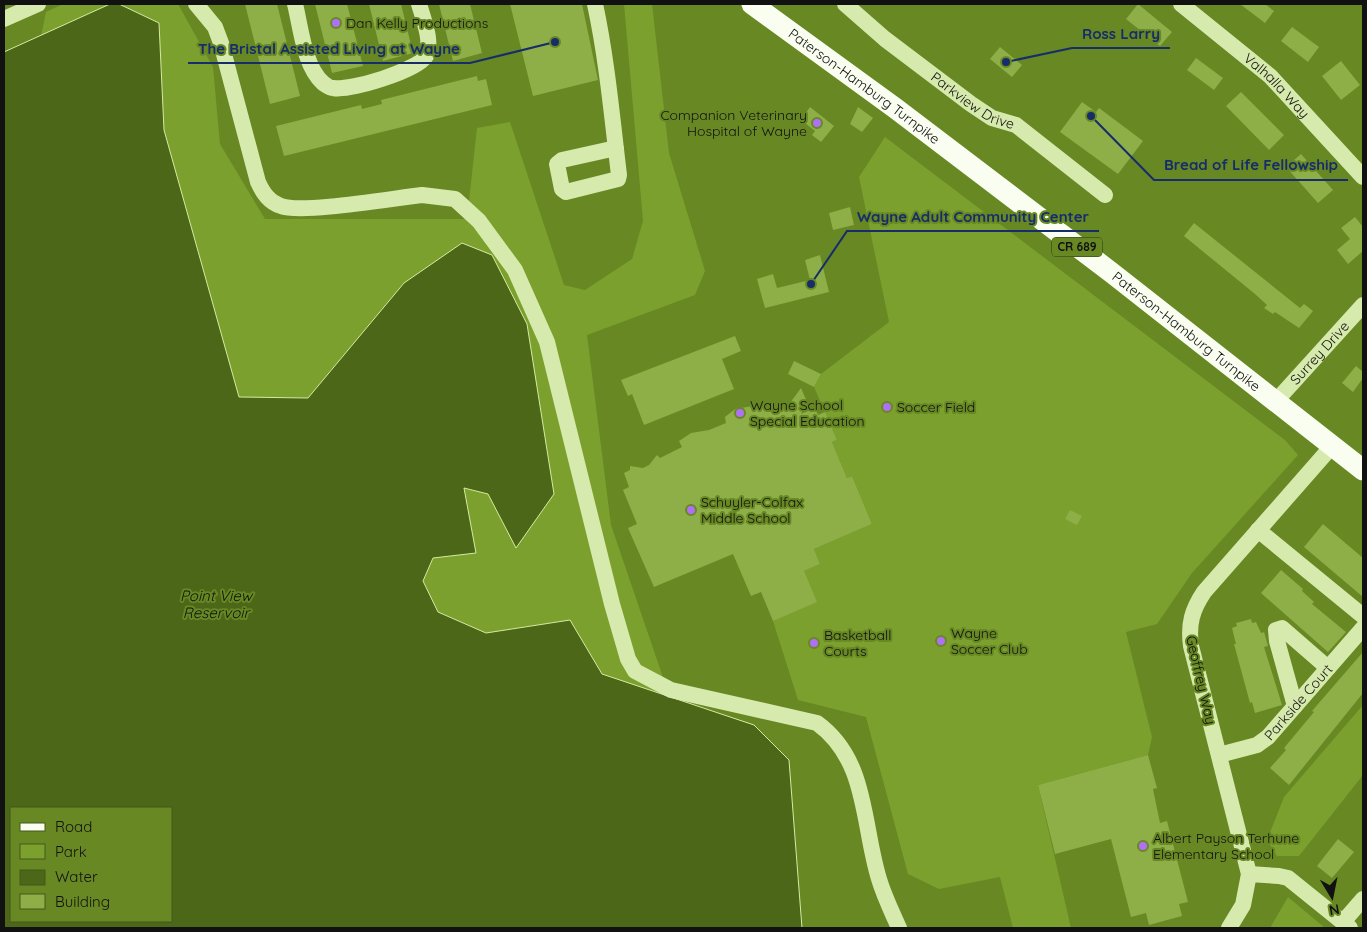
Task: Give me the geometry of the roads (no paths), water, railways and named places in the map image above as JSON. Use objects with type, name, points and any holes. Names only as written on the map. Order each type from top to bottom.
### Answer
[{"type":"main road","name":"Paterson-Hamburg Turnpike","points":[[763,6],[1104,267],[1363,470]]},
{"type":"street","points":[[4,19],[38,4]]},
{"type":"street","points":[[196,4],[214,27],[220,42],[258,182],[271,201],[281,207],[308,208],[422,195],[455,199],[464,205],[498,245],[514,270],[547,342],[612,604],[628,659],[635,671],[671,690],[817,723],[830,733],[843,749],[852,767],[863,798],[878,879],[899,928]]},
{"type":"street","points":[[295,4],[314,72],[331,88],[340,89],[389,77],[411,70],[420,64],[426,56],[428,47],[419,4]]},
{"type":"street","points":[[595,4],[606,59],[616,148]]},
{"type":"street","name":"Parkview Drive","points":[[845,4],[885,39],[971,104],[992,118],[1016,126],[1105,195]]},
{"type":"street","name":"Valhalla Way","points":[[1181,4],[1270,76],[1363,177]]},
{"type":"street","name":"Surrey Drive","points":[[1276,401],[1363,305]]},
{"type":"street","name":"Geoffrey Way","points":[[1229,928],[1243,905],[1249,874],[1190,646],[1190,620],[1193,609],[1204,592],[1333,445]]},
{"type":"street","points":[[1258,530],[1363,616]]},
{"type":"street","points":[[1295,706],[1277,641],[1276,630],[1282,628],[1328,668]]},
{"type":"street","name":"Parkside Court","points":[[1219,755],[1257,746],[1268,738],[1363,628]]},
{"type":"street","points":[[1249,874],[1288,878],[1347,925],[1363,898]]},
{"type":"water","name":"Point View Reservoir","points":[[110,4],[119,4],[159,23],[164,130],[239,397],[308,398],[404,283],[462,243],[492,255],[527,324],[554,494],[516,548],[488,494],[464,488],[476,553],[433,558],[423,581],[438,612],[486,633],[570,620],[602,674],[754,725],[789,760],[802,928],[4,928],[4,52]]},
{"type":"place","name":"Dan Kelly Productions","points":[[336,23]]},
{"type":"place","name":"The Bristal Assisted Living at Wayne","points":[[555,42]]},
{"type":"place","name":"Ross Larry","points":[[1006,62]]},
{"type":"place","name":"Bread of Life Fellowship","points":[[1091,116]]},
{"type":"place","name":"Companion Veterinary Hospital of Wayne","points":[[817,123]]},
{"type":"place","name":"Wayne Adult Community Center","points":[[811,284]]},
{"type":"place","name":"Soccer Field","points":[[887,407]]},
{"type":"place","name":"Wayne School Special Education","points":[[740,413]]},
{"type":"place","name":"Schuyler-Colfax Middle School","points":[[691,510]]},
{"type":"place","name":"Wayne Soccer Club","points":[[941,641]]},
{"type":"place","name":"Basketball Courts","points":[[814,643]]},
{"type":"place","name":"Albert Payson Terhune Elementary School","points":[[1143,846]]}]
